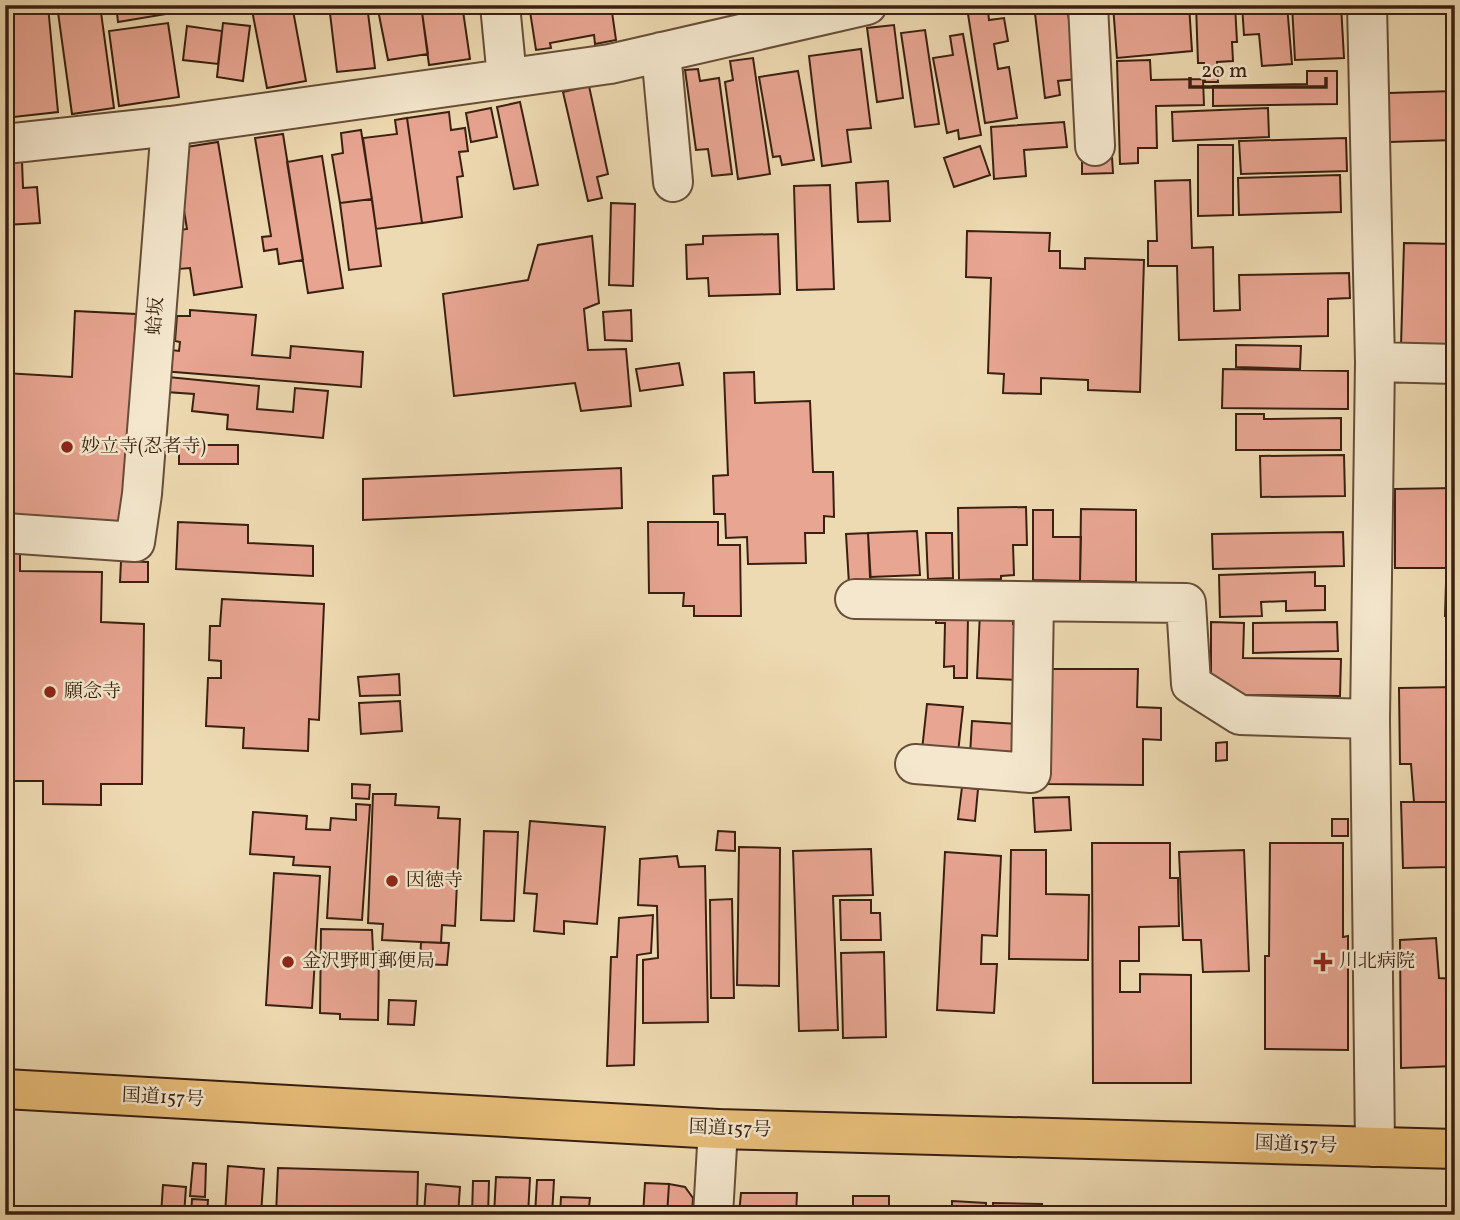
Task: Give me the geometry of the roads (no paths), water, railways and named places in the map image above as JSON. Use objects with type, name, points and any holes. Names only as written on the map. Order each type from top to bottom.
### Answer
[{"type":"highway","name":"国道157号","points":[[5,1089],[718,1129],[1455,1149]]},
{"type":"street","points":[[500,5],[507,78]]},
{"type":"street","points":[[5,144],[171,126],[610,64],[867,5]]},
{"type":"street","points":[[1088,5],[1096,146]]},
{"type":"street","points":[[1367,5],[1375,362],[1370,719],[1375,1147]]},
{"type":"street","points":[[661,52],[673,182]]},
{"type":"street","name":"蛤坂","points":[[5,533],[135,542],[142,494],[171,126]]},
{"type":"street","points":[[1375,362],[1455,364]]},
{"type":"street","points":[[855,598],[1186,603],[1191,684],[1210,697],[1240,715],[1370,719]]},
{"type":"street","points":[[915,764],[1031,773],[1034,602]]},
{"type":"street","points":[[713,1215],[718,1129]]},
{"type":"place","name":"妙立寺(忍者寺)","points":[[67,447]]},
{"type":"place","name":"願念寺","points":[[50,692]]},
{"type":"place","name":"因徳寺","points":[[392,881]]},
{"type":"place","name":"金沢野町郵便局","points":[[288,962]]},
{"type":"place","name":"川北病院","points":[[1323,962]]}]
